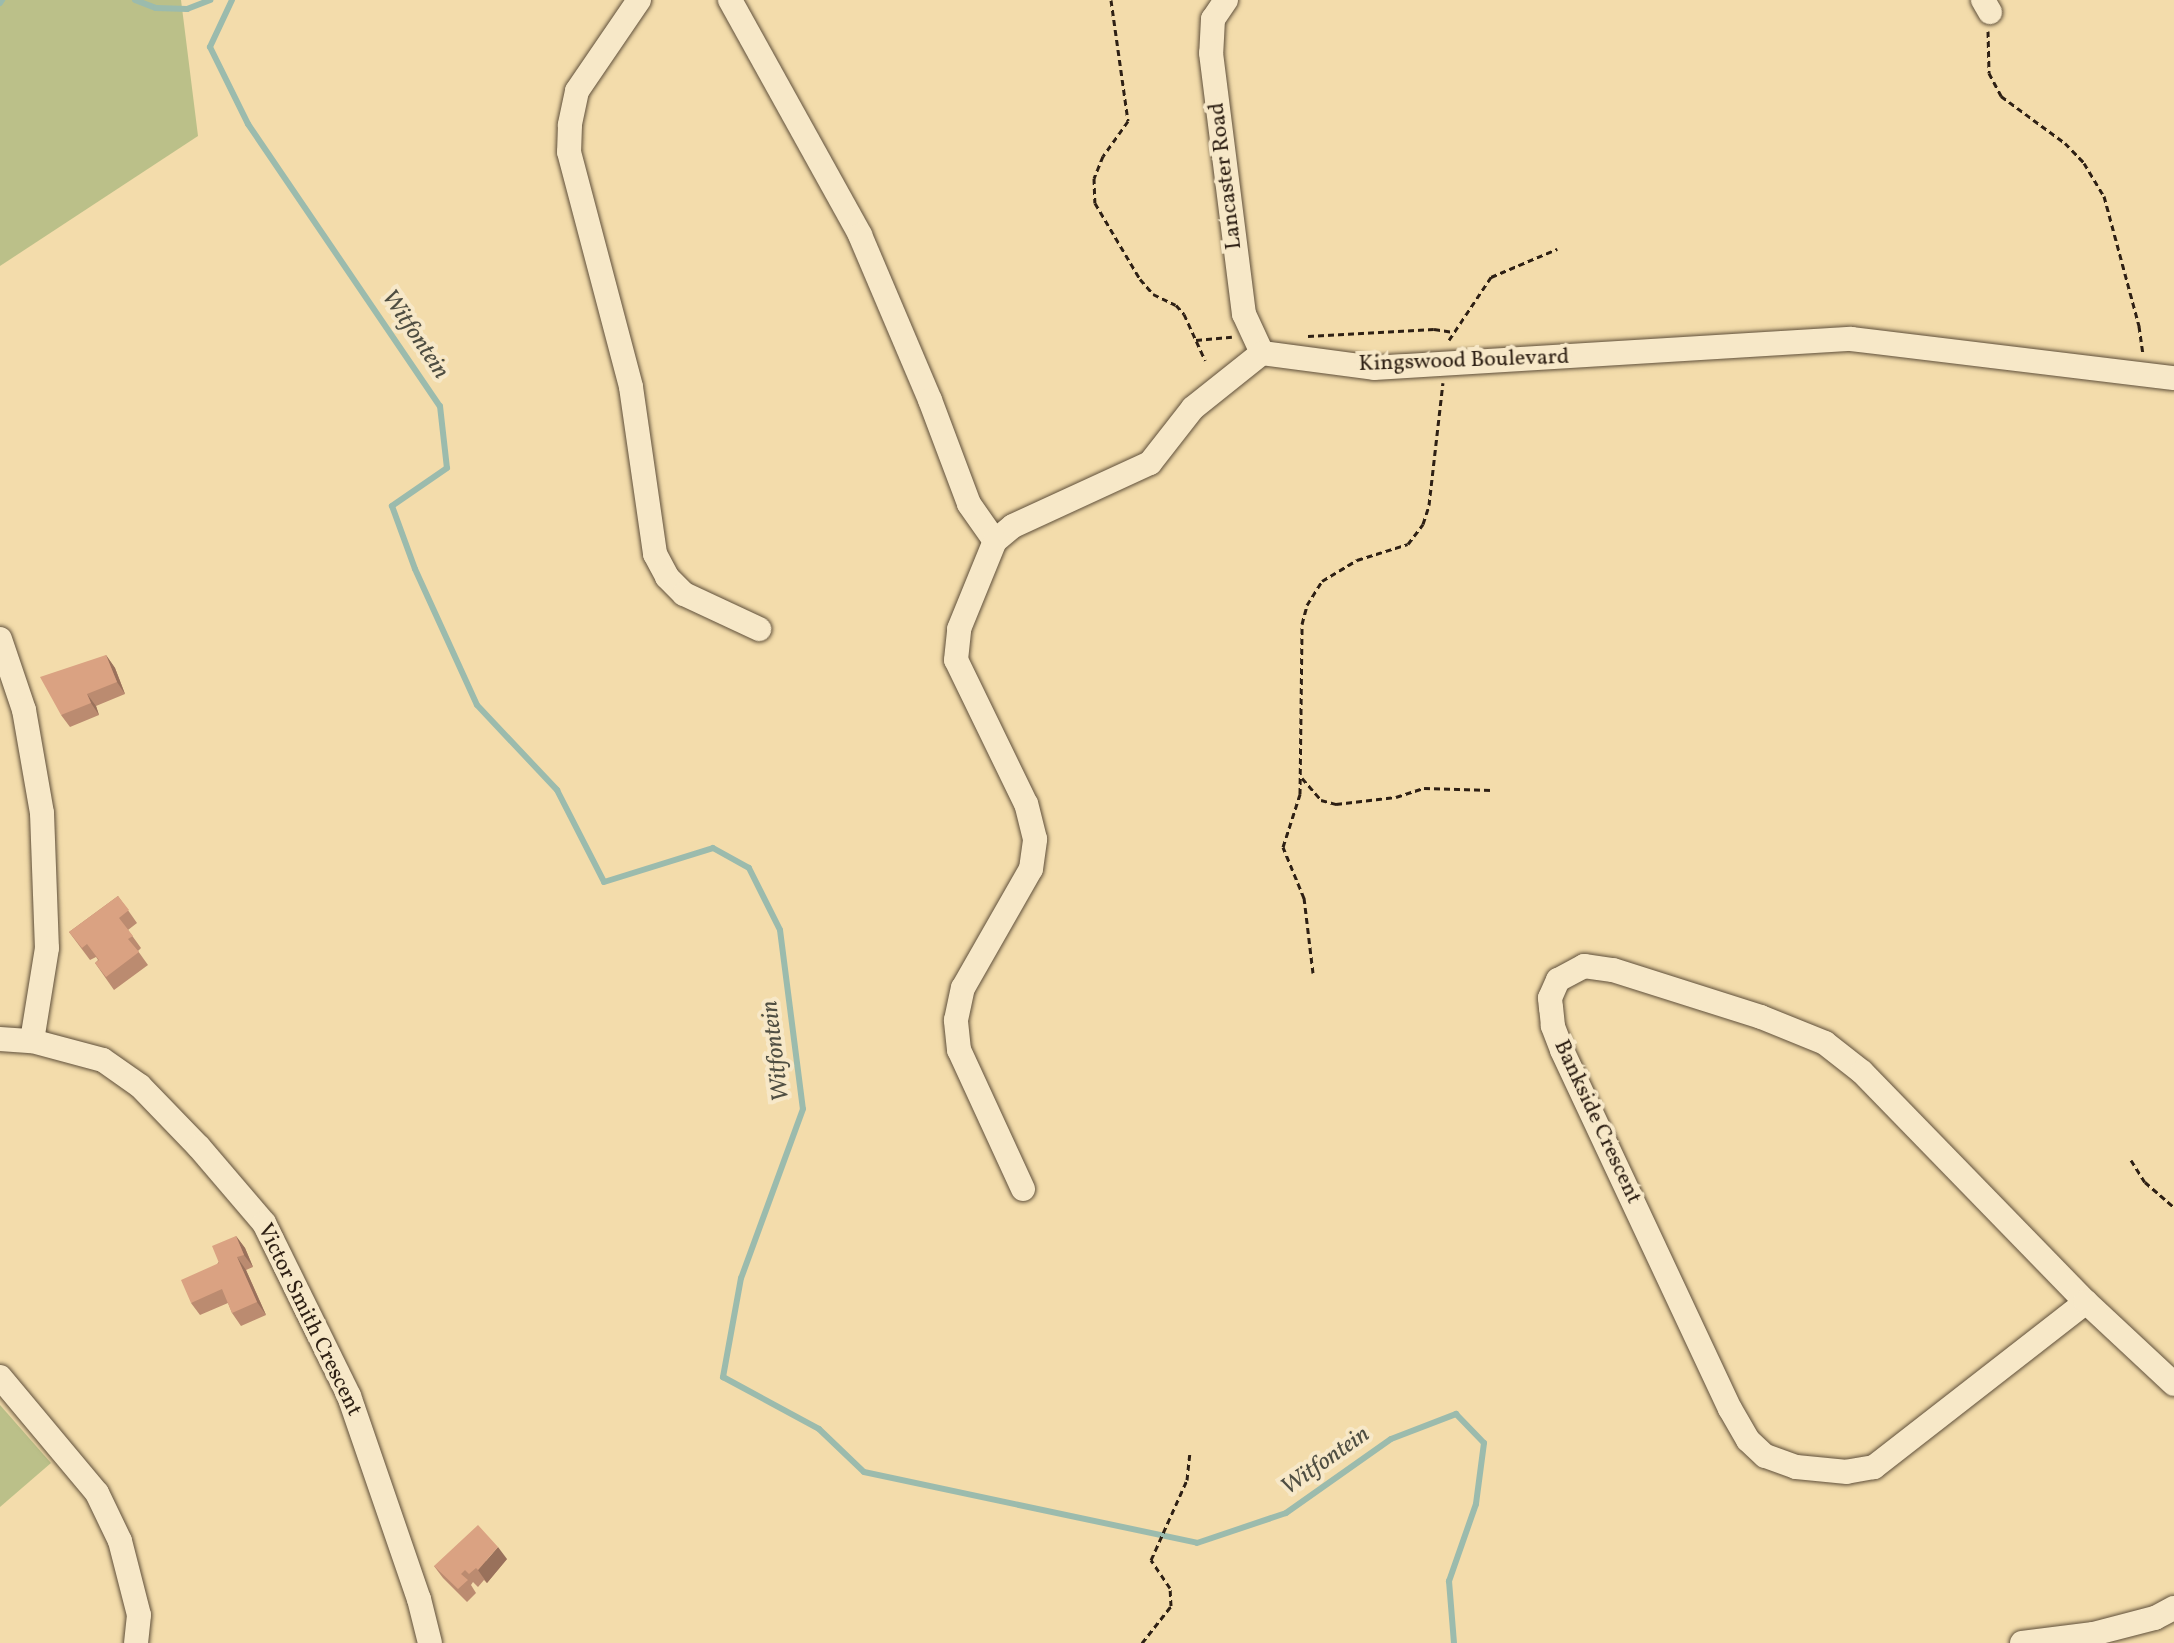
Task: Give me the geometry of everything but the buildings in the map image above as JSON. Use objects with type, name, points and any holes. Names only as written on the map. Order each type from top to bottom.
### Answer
[{"type":"street","points":[[639,0],[577,91],[570,125],[569,152],[631,387],[655,554],[667,577],[684,594],[759,629]]},
{"type":"street","points":[[730,0],[860,235],[930,400],[969,504],[995,541]]},
{"type":"street","name":"Lancaster Road","points":[[1226,0],[1213,19],[1211,53],[1244,314],[1258,344]]},
{"type":"street","name":"Kingswood Boulevard","points":[[1258,344],[1374,368],[1851,339],[2174,378]]},
{"type":"street","points":[[1023,1189],[959,1050],[956,1020],[963,988],[1031,869],[1035,839],[1026,804],[956,660],[959,629],[995,541],[1013,526],[1150,463],[1193,408],[1258,344]]},
{"type":"street","points":[[0,639],[24,710],[42,813],[47,948],[32,1041]]},
{"type":"street","name":"Bankside Crescent","points":[[2086,1302],[1874,1467],[1847,1472],[1809,1469],[1765,1456],[1748,1440],[1730,1409],[1562,1050],[1553,1026],[1550,998],[1558,980],[1584,966],[1613,970],[1761,1017],[1825,1043],[1862,1072],[2086,1302],[2174,1384]]},
{"type":"street","name":"Victor Smith Crescent","points":[[0,1039],[32,1041],[103,1060],[140,1086],[199,1147],[264,1223],[354,1410],[419,1599],[430,1643]]},
{"type":"street","points":[[0,1377],[97,1493],[120,1541],[139,1615],[136,1643]]},
{"type":"street","points":[[2022,1643],[2093,1634],[2155,1618],[2174,1608]]},
{"type":"path","points":[[1111,0],[1128,121],[1094,178],[1095,203],[1140,279],[1153,294],[1176,305],[1184,314],[1205,360]]},
{"type":"path","points":[[1986,6],[1989,73],[2001,96],[2065,143],[2084,163],[2104,196],[2139,326],[2146,375]]},
{"type":"path","points":[[1313,973],[1304,898],[1283,847],[1300,794],[1301,643],[1307,605],[1322,581],[1342,566],[1408,544],[1423,524],[1438,441],[1445,365],[1454,332],[1482,285],[1491,277],[1557,249]]},
{"type":"path","points":[[1300,336],[1434,329],[1454,332]]},
{"type":"path","points":[[1196,340],[1258,344]]},
{"type":"path","points":[[1300,774],[1321,800],[1336,804],[1376,801],[1424,788],[1492,790]]},
{"type":"path","points":[[2131,1160],[2145,1182],[2174,1207]]},
{"type":"path","points":[[1142,1643],[1168,1612],[1172,1599],[1170,1588],[1154,1569],[1151,1560],[1187,1480],[1190,1451]]},
{"type":"green space","points":[[0,0],[181,0],[198,136],[0,266]]},
{"type":"green space","points":[[0,1405],[51,1463],[0,1507]]},
{"type":"waterway","points":[[135,0],[156,8],[187,9],[210,0]]},
{"type":"waterway","name":"Witfontein","points":[[232,0],[210,47],[248,124],[440,406],[447,468],[392,506],[415,569],[477,705],[557,790],[604,882],[713,848],[749,868],[780,930],[803,1109],[741,1278],[723,1377],[819,1429],[864,1472],[1197,1543],[1286,1513],[1391,1439],[1456,1414],[1484,1443],[1476,1504],[1449,1581],[1454,1643]]}]
